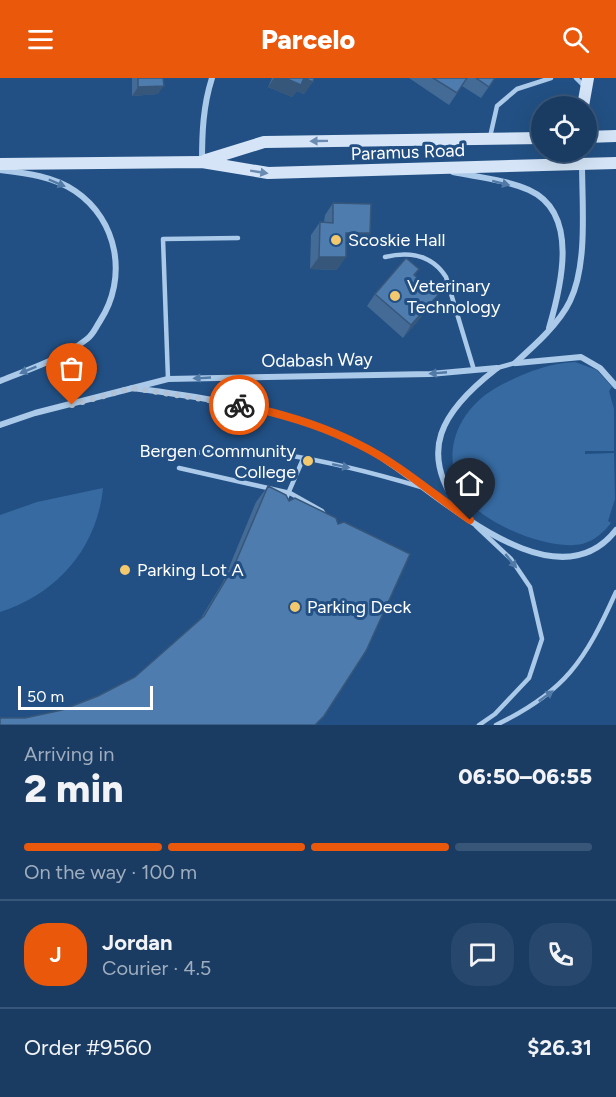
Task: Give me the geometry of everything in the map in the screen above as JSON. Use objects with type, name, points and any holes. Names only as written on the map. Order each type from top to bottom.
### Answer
[{"type":"main road","points":[[597,137],[616,136]]},
{"type":"main road","name":"Paramus Road","points":[[202,162],[264,142],[531,138]]},
{"type":"main road","name":"Paramus Road","points":[[597,160],[616,163]]},
{"type":"main road","name":"Paramus Road","points":[[0,164],[202,162],[268,173],[444,170],[531,162]]},
{"type":"street","points":[[202,162],[202,132],[206,96],[212,78]]},
{"type":"street","points":[[515,363],[549,328],[570,302],[579,271],[582,162]]},
{"type":"street","points":[[0,170],[39,175],[75,190],[101,215],[115,247],[117,275],[110,306],[89,338],[56,358],[0,381]]},
{"type":"street","points":[[444,170],[529,190],[552,209],[562,238],[564,272],[549,328]]},
{"type":"street","points":[[515,363],[581,357],[600,368],[616,386]]},
{"type":"street","points":[[470,520],[448,493],[440,464],[440,433],[453,407],[497,368]]},
{"type":"street","name":"Odabash Way","points":[[0,425],[168,379],[430,374],[497,368]]},
{"type":"street","points":[[132,388],[258,409],[320,428],[360,445],[470,520],[507,542],[539,555],[567,557],[592,552],[608,540],[616,530]]},
{"type":"lane","points":[[489,138],[497,106],[517,89],[551,78]]},
{"type":"lane","points":[[576,78],[587,83]]},
{"type":"lane","points":[[168,379],[163,239],[238,238]]},
{"type":"lane","points":[[385,257],[399,254],[420,255],[438,264],[446,277],[474,370]]},
{"type":"lane","points":[[497,368],[515,363]]},
{"type":"lane","points":[[179,453],[236,452],[303,459],[374,473],[425,489]]},
{"type":"lane","points":[[279,513],[290,493],[303,459]]},
{"type":"lane","points":[[179,468],[290,493],[322,511],[330,524]]},
{"type":"lane","points":[[470,520],[511,559],[530,587],[542,639],[529,678],[495,714],[479,725]]},
{"type":"lane","points":[[496,725],[527,710],[556,689],[584,656],[616,592]]},
{"type":"shaded area","points":[[575,362],[597,370],[612,387],[609,391],[614,409],[614,451],[585,451],[585,454],[614,453],[615,499],[608,521],[611,523],[595,538],[582,544],[553,544],[503,527],[476,509],[458,483],[453,466],[453,450],[456,434],[463,419],[486,394],[528,373],[556,364]]},
{"type":"shaded area","points":[[103,488],[92,530],[71,566],[39,593],[21,604],[0,612],[0,515],[37,502]]},
{"type":"building","points":[[138,78],[163,78],[164,86],[138,87]]},
{"type":"building","points":[[285,78],[304,78],[301,85]]},
{"type":"building","points":[[433,78],[467,78],[457,93]]},
{"type":"building","points":[[476,78],[495,78],[489,87]]},
{"type":"building","points":[[333,203],[371,204],[370,233],[346,233],[346,257],[319,257],[320,222],[333,223]]},
{"type":"building","name":"Veterinary Technology","points":[[406,258],[419,269],[414,275],[438,295],[411,325],[375,294]]},
{"type":"building","name":"Parking Deck","points":[[268,486],[286,495],[289,501],[295,498],[336,518],[338,524],[344,522],[410,554],[366,651],[324,716],[315,725],[0,725],[0,718],[25,718],[62,710],[98,696],[135,677],[204,616],[234,566]]},
{"type":"way so far","points":[[72,405],[132,388],[239,405]]},
{"type":"place","name":"Scoskie Hall","points":[[336,240]]},
{"type":"place","name":"Veterinary Technology","points":[[395,296]]},
{"type":"place","name":"Bergen Community College","points":[[308,461]]},
{"type":"place","name":"Parking Lot A","points":[[125,570]]},
{"type":"place","name":"Parking Deck","points":[[295,607]]},
{"type":"route","points":[[239,405],[320,428],[360,445],[388,461],[470,520]]}]
